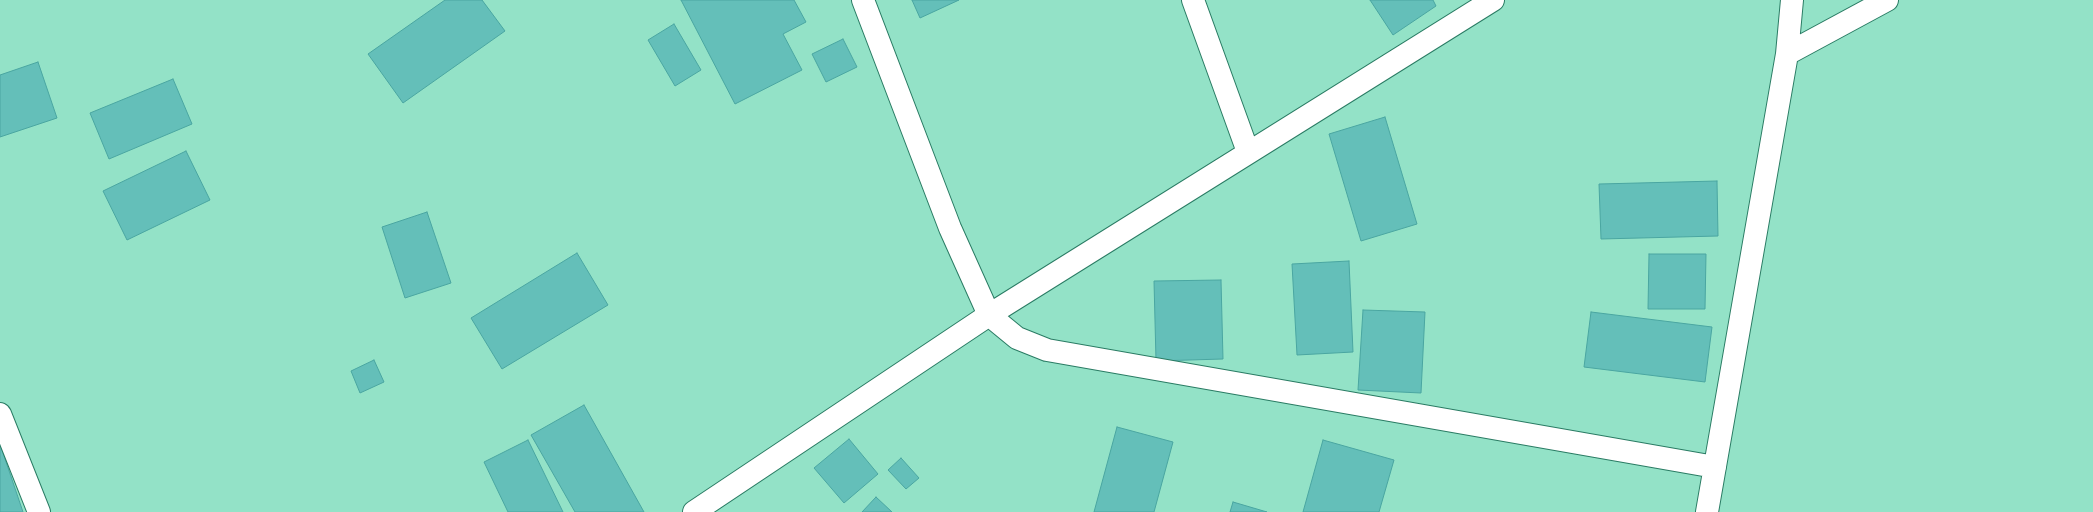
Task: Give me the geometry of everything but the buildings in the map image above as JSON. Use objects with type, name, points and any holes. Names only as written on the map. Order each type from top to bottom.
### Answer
[{"type":"street","points":[[863,0],[950,228],[989,315],[1017,338],[1047,350],[1715,467]]},
{"type":"street","points":[[1193,0],[1248,152]]},
{"type":"street","points":[[694,512],[989,315],[1493,0]]},
{"type":"street","points":[[1707,512],[1787,54],[1792,0]]},
{"type":"street","points":[[1787,54],[1887,0]]},
{"type":"street","points":[[0,414],[39,512]]}]
